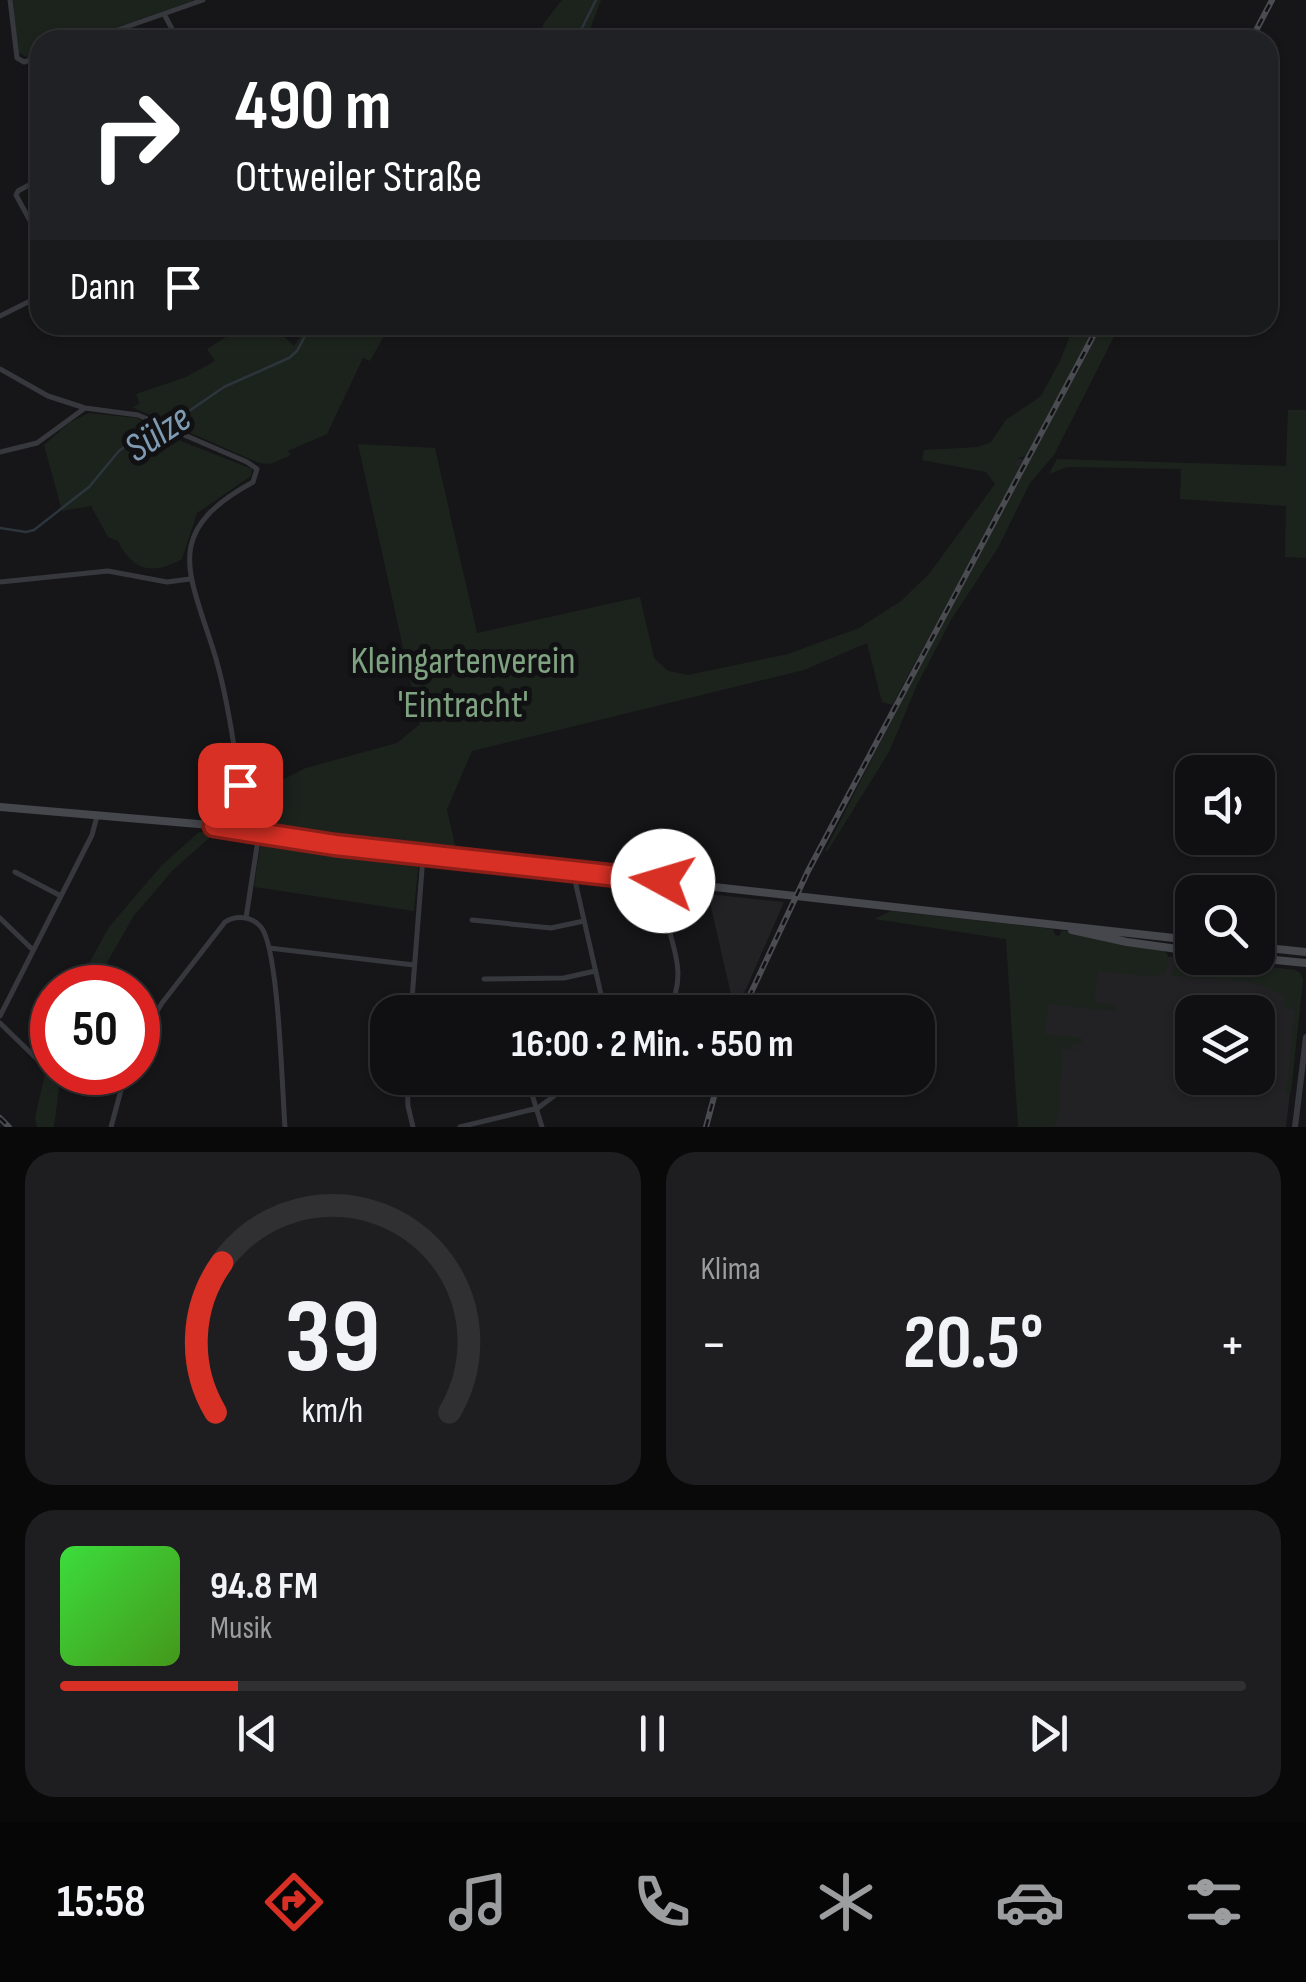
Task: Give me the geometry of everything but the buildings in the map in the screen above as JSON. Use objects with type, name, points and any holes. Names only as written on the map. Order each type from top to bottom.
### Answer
[{"type":"main road","points":[[0,808],[214,826],[423,855],[1175,938]]},
{"type":"main road","points":[[1064,926],[1126,942],[1175,949]]},
{"type":"main road","points":[[1275,949],[1306,952]]},
{"type":"main road","points":[[1275,960],[1306,963]]},
{"type":"street","points":[[10,0],[16,52],[24,62],[30,60]]},
{"type":"street","points":[[118,30],[203,0]]},
{"type":"street","points":[[164,14],[173,30]]},
{"type":"street","points":[[30,185],[18,190],[18,200],[30,221]]},
{"type":"street","points":[[0,316],[30,301]]},
{"type":"street","points":[[0,369],[48,396],[85,408],[130,413],[256,467],[258,474],[253,482],[219,502],[202,521],[190,553],[190,579],[218,666],[241,788],[238,804],[214,826]]},
{"type":"street","points":[[0,452],[40,441],[85,408]]},
{"type":"street","points":[[0,582],[108,571],[168,582],[190,579]]},
{"type":"street","points":[[30,1051],[0,1019],[95,830],[97,816]]},
{"type":"street","points":[[246,918],[259,833]]},
{"type":"street","points":[[413,995],[423,855]]},
{"type":"street","points":[[442,857],[458,855],[484,862]]},
{"type":"street","points":[[455,858],[470,865],[501,864]]},
{"type":"street","points":[[15,872],[61,896]]},
{"type":"street","points":[[576,872],[601,995]]},
{"type":"street","points":[[663,881],[662,897],[680,976],[676,995]]},
{"type":"street","points":[[0,918],[33,950]]},
{"type":"street","points":[[160,1006],[228,919],[246,918],[262,928],[269,948],[285,1127]]},
{"type":"street","points":[[472,920],[549,928],[584,921]]},
{"type":"street","points":[[269,948],[414,966]]},
{"type":"street","points":[[484,979],[564,978],[595,972]]},
{"type":"street","points":[[1295,1127],[1306,1037]]},
{"type":"street","points":[[111,1127],[120,1095]]},
{"type":"street","points":[[407,1095],[413,1127]]},
{"type":"street","points":[[531,1095],[542,1127]]},
{"type":"street","points":[[460,1127],[535,1109],[558,1095]]},
{"type":"shaded area","points":[[1091,335],[1098,335],[932,641],[929,639],[1020,469],[1014,465],[1017,459],[1023,459]]},
{"type":"shaded area","points":[[708,894],[784,902],[743,995],[731,995]]},
{"type":"shaded area","points":[[1008,925],[1123,952],[1175,957],[1175,975],[1275,975],[1275,968],[1296,970],[1303,980],[1286,1127],[1020,1127]]},
{"type":"green space","points":[[12,0],[194,0],[109,30],[30,30],[30,57],[18,52]]},
{"type":"green space","points":[[562,0],[601,0],[590,30],[542,30]]},
{"type":"green space","points":[[229,335],[282,335],[294,346],[301,335],[385,335],[370,361],[363,358],[327,434],[288,451],[291,455],[270,464],[259,463],[132,407],[140,404],[136,394],[186,377],[215,361],[207,349]]},
{"type":"green space","name":"Kleingartenverein 'Eintracht'","points":[[1070,335],[1092,335],[1027,455],[1017,459],[1014,465],[1020,469],[892,705],[882,702],[867,643],[804,670],[472,751],[447,809],[456,850],[227,821],[244,806],[247,792],[266,788],[306,768],[397,743],[420,724],[358,444],[435,448],[477,633],[640,597],[654,658],[668,671],[688,675],[788,654],[859,628],[901,601],[929,574],[995,484],[986,472],[922,460],[924,450],[978,447],[991,442],[1006,420],[1041,396]]},
{"type":"green space","points":[[1098,335],[1115,335],[1054,455],[1030,483],[998,548],[951,620],[917,685],[889,752],[825,851],[932,641]]},
{"type":"green space","points":[[1288,410],[1306,410],[1306,558],[1285,557],[1286,506],[1180,499],[1181,469],[1067,467],[1049,474],[1057,459],[1286,466]]},
{"type":"green space","points":[[89,413],[137,418],[168,436],[252,469],[251,476],[197,513],[182,559],[153,569],[137,565],[118,541],[108,537],[91,506],[62,511],[44,445],[69,423]]},
{"type":"green space","points":[[217,831],[172,871],[133,917],[106,965],[88,965],[109,927],[162,865],[199,832]]},
{"type":"green space","points":[[269,838],[419,858],[414,911],[254,887],[260,847]]},
{"type":"green space","points":[[891,911],[1053,929],[1059,936],[1062,930],[1164,951],[1168,955],[1166,974],[1098,971],[1094,1002],[1115,1005],[1114,1011],[1048,1004],[1044,1034],[1082,1038],[1081,1044],[1063,1045],[1080,1049],[1062,1049],[1059,1111],[1054,1127],[1018,1127],[1006,939],[874,919]]},
{"type":"green space","points":[[1174,958],[1175,975],[1275,975],[1275,968],[1300,972],[1303,980],[1291,1092],[1286,1093],[1295,1010],[1285,1008],[1283,995],[1248,981],[1172,976]]},
{"type":"green space","points":[[40,1095],[58,1095],[54,1127],[37,1127]]},
{"type":"waterway","name":"Sülze","points":[[581,30],[596,0]]},
{"type":"waterway","name":"Sülze","points":[[0,528],[34,530],[89,487],[118,452],[141,433],[176,420],[224,387],[289,358],[306,335]]},
{"type":"railway","points":[[1256,30],[1272,0]]},
{"type":"railway","points":[[750,995],[808,871],[1094,335]]},
{"type":"railway","points":[[706,1127],[714,1095]]},
{"type":"railway","points":[[0,1118],[9,1127]]},
{"type":"route","points":[[240,785],[238,804],[214,826],[335,845],[663,881]]}]
